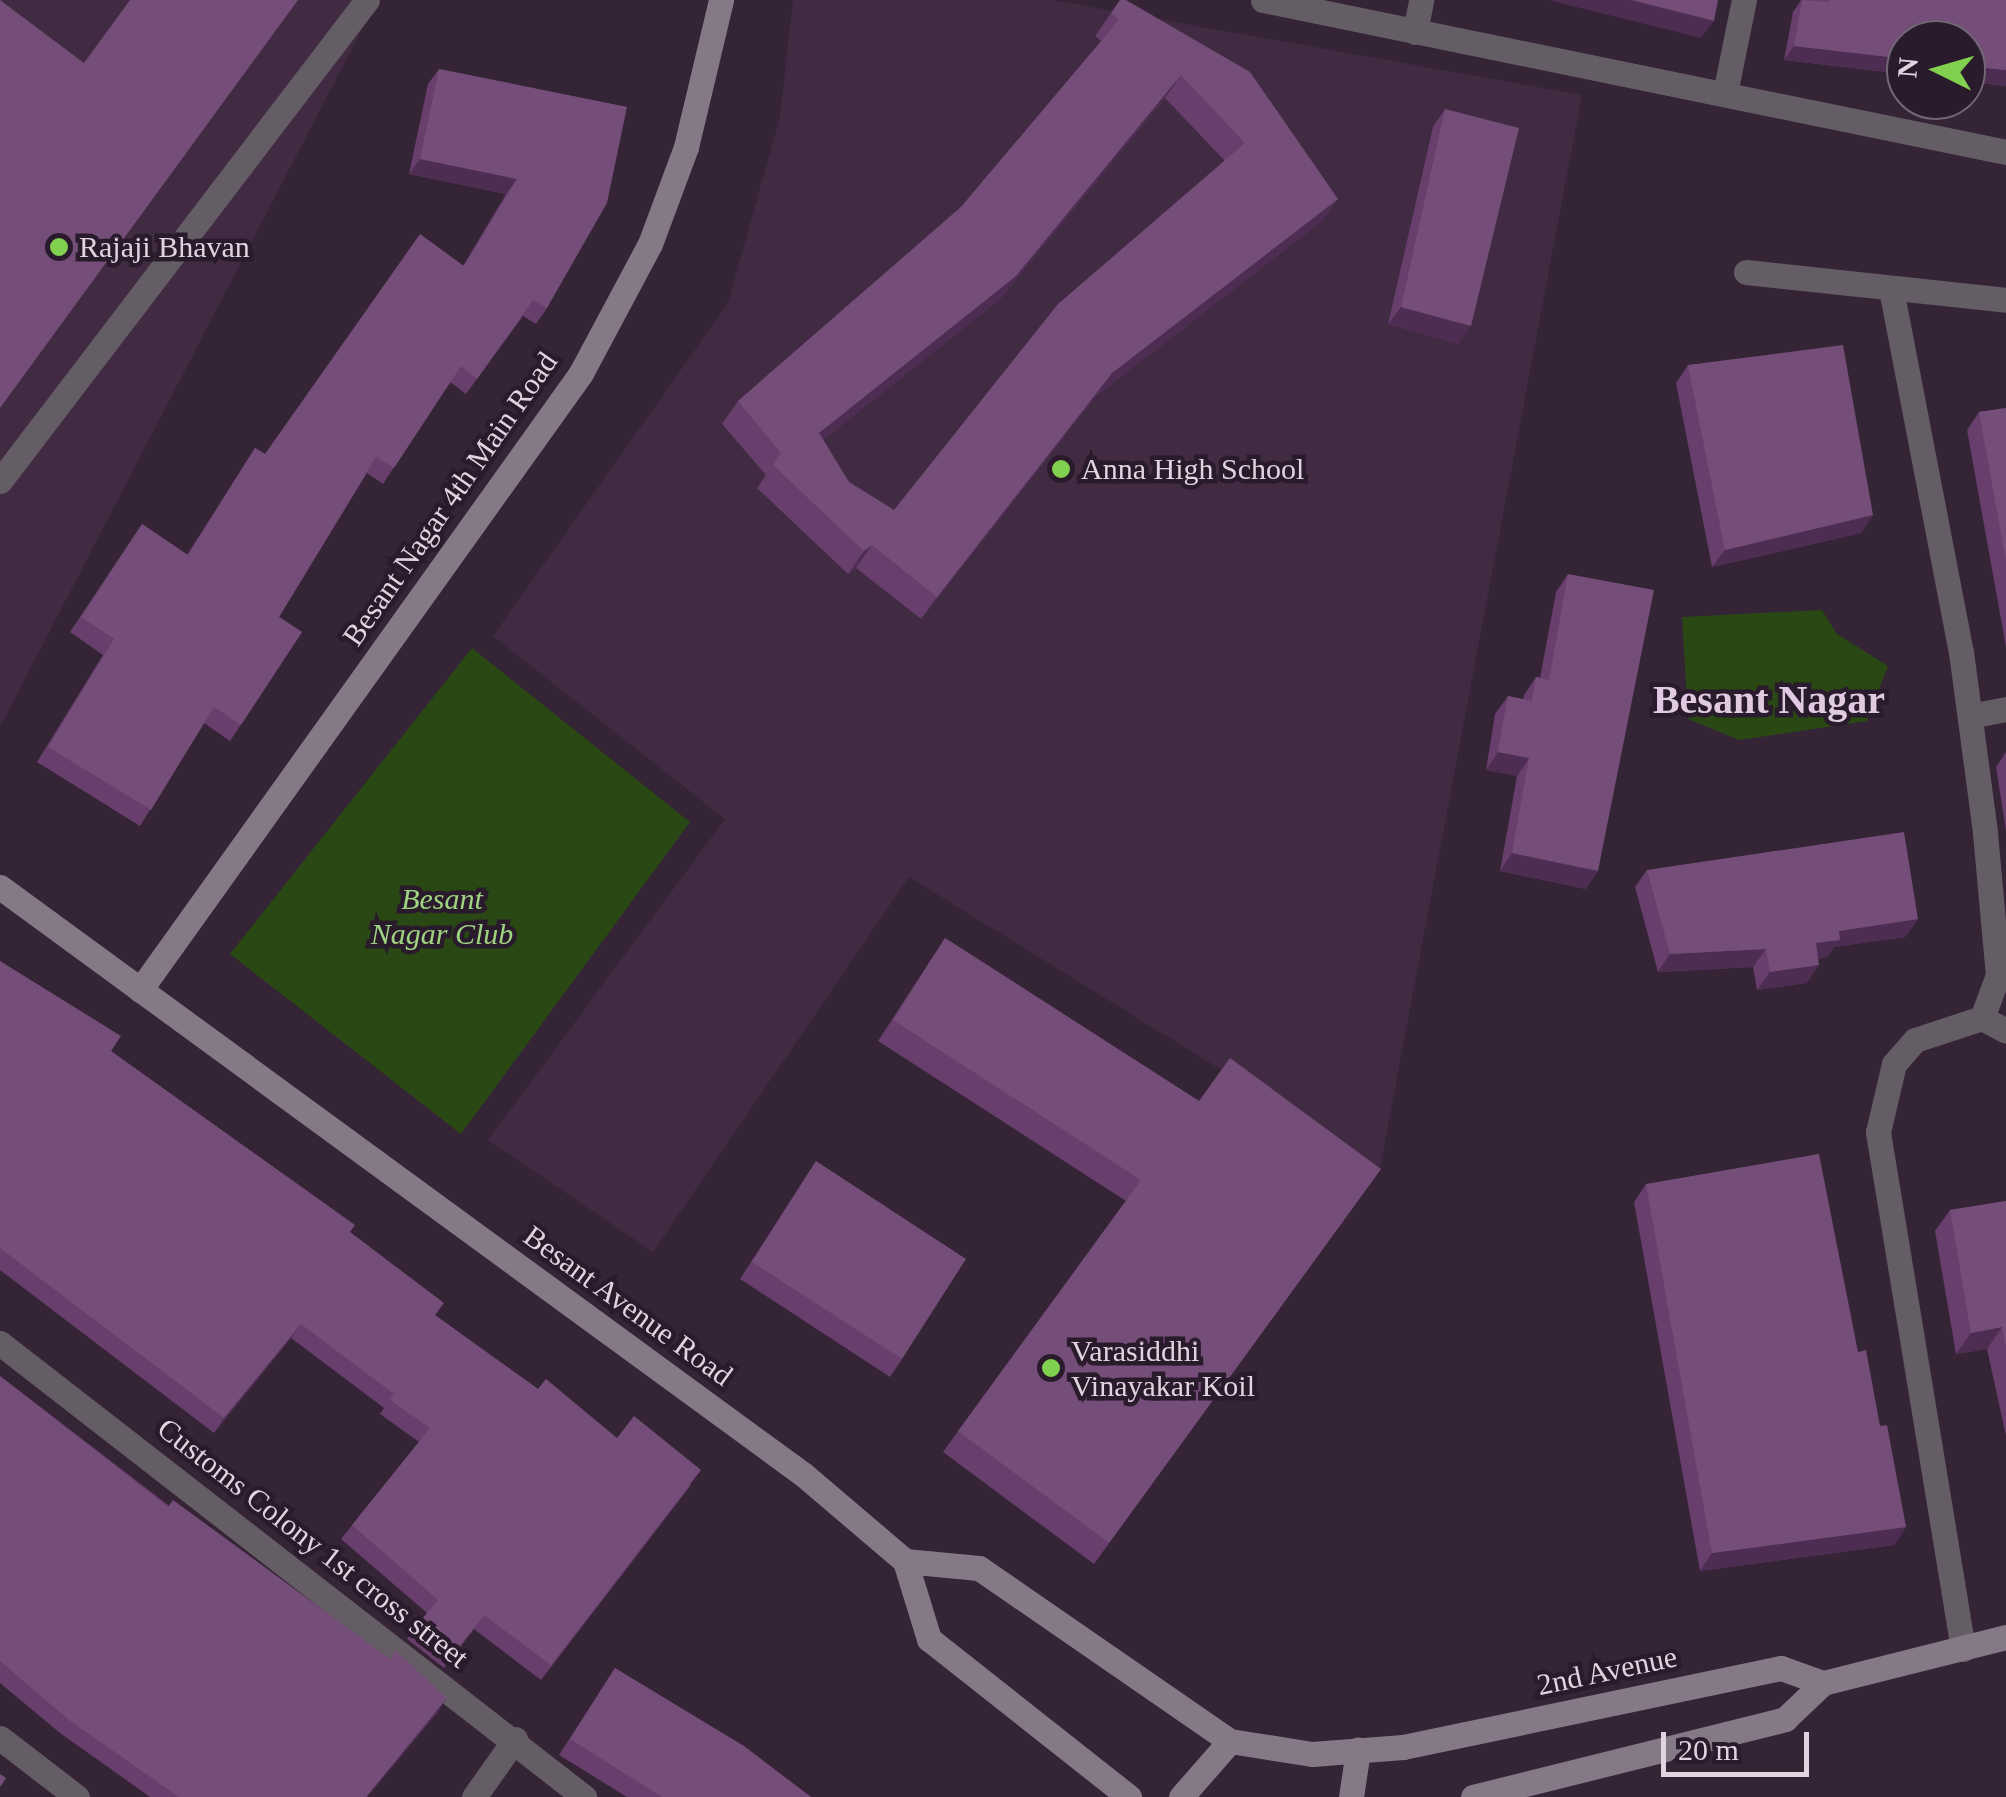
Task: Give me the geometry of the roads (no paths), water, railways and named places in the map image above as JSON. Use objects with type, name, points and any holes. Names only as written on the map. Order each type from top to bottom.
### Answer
[{"type":"main road","name":"Besant Nagar 4th Main Road","points":[[140,990],[581,374],[650,244],[686,147],[721,0]]},
{"type":"main road","name":"Besant Avenue Road","points":[[0,887],[804,1474],[905,1560]]},
{"type":"main road","points":[[1129,1797],[929,1639],[905,1560],[979,1568],[1230,1741],[1181,1797]]},
{"type":"main road","points":[[1473,1797],[1785,1719],[1823,1684],[2006,1637]]},
{"type":"main road","name":"2nd Avenue","points":[[1230,1741],[1358,1750],[1402,1747],[1780,1668],[1823,1684]]},
{"type":"main road","points":[[1351,1797],[1358,1750]]},
{"type":"street","points":[[0,480],[367,0]]},
{"type":"street","points":[[1263,0],[2006,152]]},
{"type":"street","points":[[1415,32],[1421,0]]},
{"type":"street","points":[[1725,94],[1744,0]]},
{"type":"street","points":[[1746,272],[2006,300]]},
{"type":"street","points":[[1891,289],[1970,716],[1998,975],[1982,1018]]},
{"type":"street","points":[[1970,716],[2006,709]]},
{"type":"street","points":[[1962,1649],[1878,1132],[1894,1064],[1915,1040],[1982,1018],[2006,1031]]},
{"type":"street","name":"Customs Colony 1st cross street","points":[[0,1343],[515,1739],[584,1797]]},
{"type":"street","points":[[0,1738],[78,1797]]},
{"type":"street","points":[[474,1797],[515,1739]]},
{"type":"place","name":"Rajaji Bhavan","points":[[59,247]]},
{"type":"place","name":"Anna High School","points":[[1061,469]]},
{"type":"place","name":"Varasiddhi Vinayakar Koil","points":[[1051,1368]]},
{"type":"district","name":"Besant Nagar","points":[[1769,700]]},
{"type":"park label","name":"Besant Nagar Club","points":[[442,916]]}]
